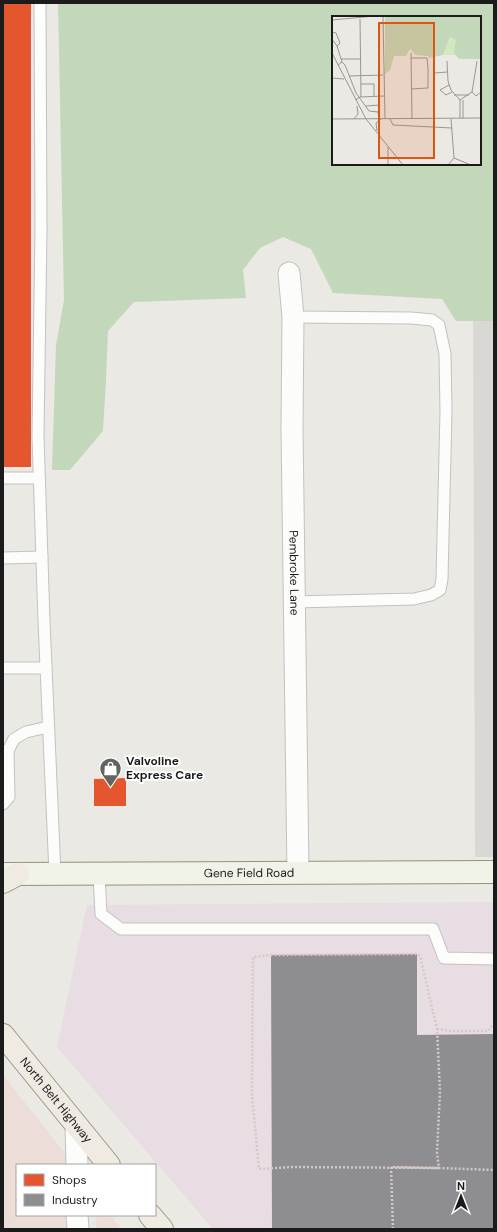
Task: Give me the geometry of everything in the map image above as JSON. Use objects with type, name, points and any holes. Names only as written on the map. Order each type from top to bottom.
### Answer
[{"type":"main road","name":"North Belt Highway","points":[[3,1035],[108,1164]]},
{"type":"main road","points":[[151,1216],[162,1229]]},
{"type":"street","name":"Pembroke Lane","points":[[289,273],[293,317],[292,427],[298,873]]},
{"type":"street","name":"Gene Field Road","points":[[8,877],[55,874],[494,872]]},
{"type":"street","points":[[76,1126],[77,1164]]},
{"type":"street","points":[[77,1216],[78,1229]]},
{"type":"lane","points":[[40,3],[41,229],[38,436],[48,727],[55,874]]},
{"type":"lane","points":[[293,317],[412,318],[432,320],[439,325],[445,354],[446,412],[442,579],[440,590],[431,595],[414,599],[294,602]]},
{"type":"lane","points":[[3,478],[39,478]]},
{"type":"lane","points":[[3,558],[42,557]]},
{"type":"lane","points":[[3,668],[46,668]]},
{"type":"lane","points":[[3,804],[9,797],[5,751],[14,739],[26,732],[48,727]]},
{"type":"lane","points":[[99,874],[102,914],[121,929],[433,929],[444,958],[494,959]]},
{"type":"path","points":[[417,954],[420,956],[437,1029],[440,1091],[437,1153],[439,1168],[292,1167],[259,1169],[252,1096],[253,957],[271,955],[417,954]]},
{"type":"path","points":[[437,1029],[450,1032],[488,1032],[494,1023]]},
{"type":"path","points":[[393,1229],[391,1167],[494,1170]]},
{"type":"shaded area","points":[[473,321],[494,321],[494,857],[475,857]]},
{"type":"shaded area","points":[[494,902],[494,1229],[213,1229],[57,1047],[87,905]]},
{"type":"shaded area","points":[[3,1075],[64,1152],[70,1164],[16,1164],[16,1216],[71,1216],[71,1229],[3,1229]]},
{"type":"shaded area","points":[[96,1216],[111,1216],[122,1229],[96,1229]]},
{"type":"green space","points":[[58,3],[494,3],[494,321],[456,321],[442,299],[333,293],[311,249],[283,237],[260,248],[243,270],[246,298],[134,302],[108,331],[103,431],[70,470],[52,470],[56,345],[64,300]]},
{"type":"building: Shops","points":[[3,3],[31,3],[31,467],[3,467]]},
{"type":"building: Shops","name":"Valvoline Express Care","points":[[126,778],[126,806],[94,806],[94,779]]},
{"type":"building: Industry","points":[[417,954],[417,1035],[494,1034],[494,1229],[272,1229],[271,955]]},
{"type":"place","name":"Valvoline Express Care","points":[[110,788]]}]
